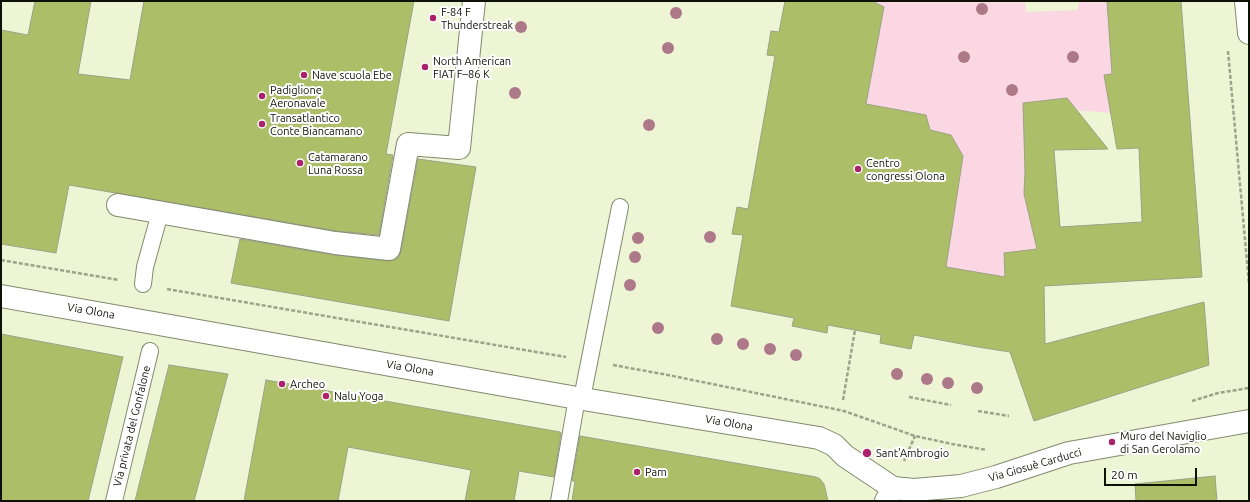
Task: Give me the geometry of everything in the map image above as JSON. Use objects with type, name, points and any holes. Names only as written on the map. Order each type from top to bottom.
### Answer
[{"type":"street","points":[[118,205],[335,243],[389,248],[408,144],[459,148],[474,1]]},
{"type":"street","points":[[1246,1],[1249,33]]},
{"type":"street","name":"Via Olona","points":[[1,296],[580,398],[820,438],[834,445],[890,494]]},
{"type":"street","name":"Via Giosuè Carducci","points":[[890,494],[914,490],[961,486],[996,477],[1070,453],[1249,421]]},
{"type":"lane","points":[[559,501],[580,398],[590,362],[620,207]]},
{"type":"lane","points":[[143,284],[145,267],[160,213]]},
{"type":"lane","name":"Via privata del Gonfalone","points":[[114,501],[150,351]]},
{"type":"path","points":[[1228,48],[1249,284]]},
{"type":"path","points":[[1,260],[676,377],[844,411],[915,436]]},
{"type":"path","points":[[843,400],[855,330]]},
{"type":"path","points":[[909,397],[951,405]]},
{"type":"path","points":[[978,411],[1009,416]]},
{"type":"shaded area","points":[[872,1],[1025,1],[1026,12],[1078,10],[1079,1],[1107,1],[1112,74],[1104,76],[1106,89],[1112,88],[1113,113],[1070,110],[1069,100],[1067,98],[1023,103],[1025,171],[1024,194],[1037,249],[1004,253],[1005,279],[984,329],[992,275],[946,267],[963,156],[951,136],[930,130],[926,115],[866,104],[884,7]]},
{"type":"building","name":"Padiglione Aeronavale","points":[[35,1],[91,1],[78,74],[130,80],[144,1],[414,1],[386,154],[393,155],[379,235],[337,231],[69,185],[56,253],[1,244],[1,30],[28,35]]},
{"type":"building","points":[[785,1],[872,1],[884,7],[866,104],[926,115],[930,130],[951,135],[963,156],[946,267],[1005,277],[1004,253],[1037,249],[1024,194],[1025,171],[1023,103],[1067,98],[1108,149],[1054,150],[1060,227],[1142,222],[1139,148],[1117,149],[1104,75],[1112,74],[1107,1],[1181,1],[1202,277],[1044,286],[1045,344],[1204,302],[1209,365],[1034,421],[1010,352],[914,335],[911,349],[880,343],[881,335],[828,325],[827,333],[792,326],[794,318],[731,306],[743,235],[732,234],[737,207],[748,209],[775,56],[767,55],[771,31],[779,32]]},
{"type":"building","points":[[418,159],[476,167],[449,321],[231,283],[240,239],[334,255],[388,261],[399,257]]},
{"type":"building","points":[[1,334],[123,357],[88,501],[1,501]]},
{"type":"building","points":[[169,365],[228,374],[194,501],[135,501]]},
{"type":"building","points":[[266,380],[560,432],[554,477],[519,471],[514,501],[465,501],[471,470],[348,447],[338,501],[244,501]]},
{"type":"building","points":[[580,436],[816,477],[824,484],[828,501],[572,501],[575,481],[572,481]]},
{"type":"building","points":[[1215,476],[1217,501],[1136,501],[1135,484]]},
{"type":"place","name":"F-84 F Thunderstreak","points":[[433,18]]},
{"type":"place","name":"North American FIAT F–86 K","points":[[425,67]]},
{"type":"place","name":"Nave scuola Ebe","points":[[304,75]]},
{"type":"place","name":"Padiglione Aeronavale","points":[[262,96]]},
{"type":"place","name":"Transatlantico Conte Biancamano","points":[[262,124]]},
{"type":"place","name":"Catamarano Luna Rossa","points":[[300,163]]},
{"type":"place","name":"Centro congressi Olona","points":[[858,169]]},
{"type":"place","name":"Archeo","points":[[282,384]]},
{"type":"place","name":"Nalu Yoga","points":[[326,396]]},
{"type":"place","name":"Muro del Naviglio di San Gerolamo","points":[[1112,442]]},
{"type":"place","name":"Sant'Ambrogio","points":[[867,453]]},
{"type":"place","name":"Pam","points":[[637,472]]}]
